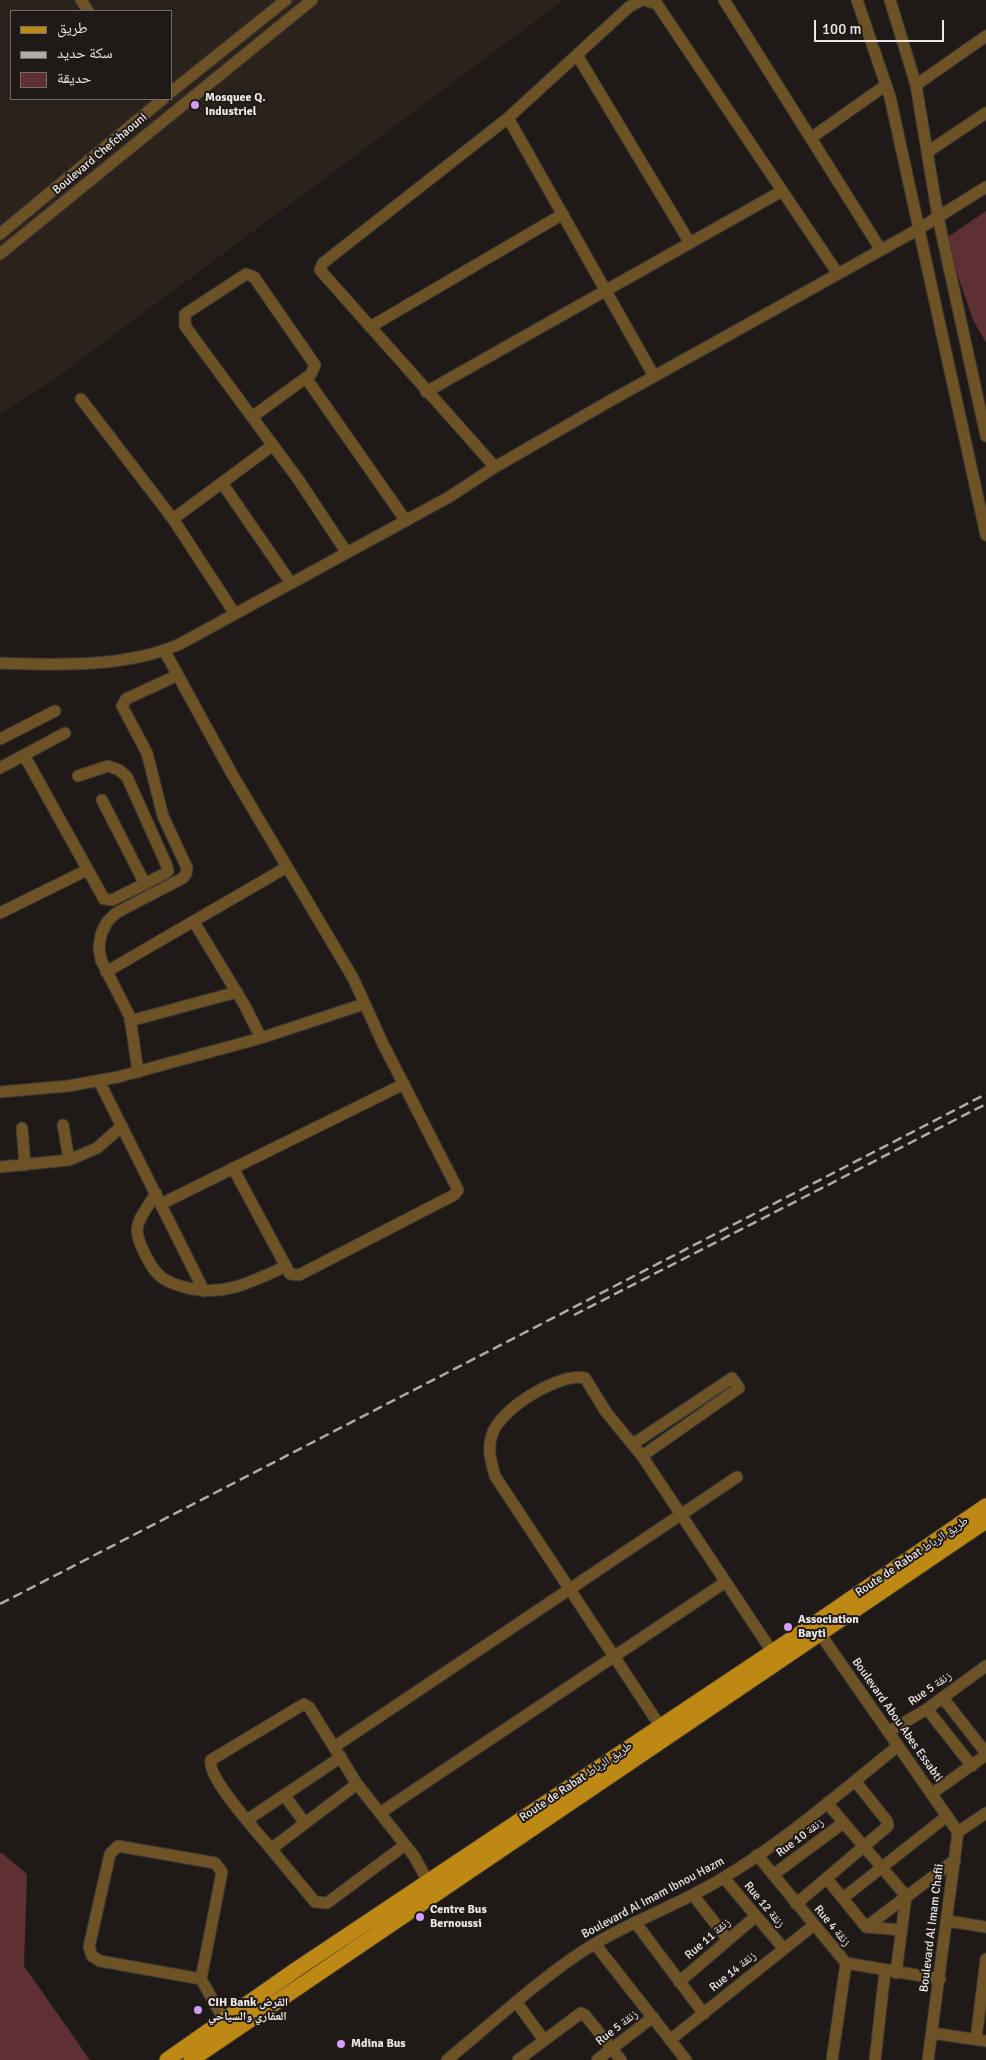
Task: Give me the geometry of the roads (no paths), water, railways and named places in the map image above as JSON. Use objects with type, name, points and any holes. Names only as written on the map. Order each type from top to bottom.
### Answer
[{"type":"main road","name":"Route de Rabat طريق الرباط","points":[[191,2060],[797,1648],[817,1629],[986,1506]]},
{"type":"main road","name":"Route de Rabat طريق الرباط","points":[[167,2060],[428,1881],[771,1650],[817,1629],[986,1521]]},
{"type":"street","points":[[172,91],[286,0]]},
{"type":"street","name":"Boulevard Chefchaouni","points":[[0,254],[312,0]]},
{"type":"street","points":[[495,467],[426,392],[320,270],[323,262],[508,118],[629,7],[643,0],[657,4],[838,274]]},
{"type":"street","points":[[724,0],[881,250]]},
{"type":"street","points":[[857,0],[886,85],[986,535]]},
{"type":"street","points":[[890,0],[916,85],[929,151],[938,217],[986,436]]},
{"type":"street","points":[[916,85],[986,36]]},
{"type":"street","points":[[578,55],[690,243]]},
{"type":"street","points":[[810,138],[886,85]]},
{"type":"street","points":[[150,103],[163,120]]},
{"type":"street","name":"Boulevard Chefchaouni","points":[[0,234],[150,103]]},
{"type":"street","points":[[929,151],[986,113]]},
{"type":"street","points":[[508,118],[654,376]]},
{"type":"street","points":[[0,663],[115,661],[164,650],[235,614],[450,497],[495,467],[917,230],[986,187]]},
{"type":"street","points":[[426,392],[782,191]]},
{"type":"street","points":[[370,327],[563,214]]},
{"type":"street","points":[[252,417],[306,378],[313,371],[315,362],[252,275],[243,274],[185,314],[185,326],[273,446],[347,553]]},
{"type":"street","points":[[306,378],[406,521]]},
{"type":"street","points":[[81,399],[173,519],[235,614]]},
{"type":"street","points":[[173,519],[273,446]]},
{"type":"street","points":[[222,483],[291,583]]},
{"type":"street","points":[[164,650],[232,774],[353,978],[364,1004],[457,1187],[456,1194],[299,1276],[292,1275],[286,1266],[233,1168]]},
{"type":"street","points":[[138,1072],[128,1011],[101,960],[100,934],[107,922],[116,913],[183,878],[188,871],[163,816],[147,754],[122,706],[126,699],[178,675]]},
{"type":"street","points":[[0,739],[55,711]]},
{"type":"street","points":[[0,768],[65,733]]},
{"type":"street","points":[[24,755],[102,897],[106,900],[112,900],[168,871],[127,777],[119,770],[108,766],[78,776]]},
{"type":"street","points":[[102,800],[145,884]]},
{"type":"street","points":[[106,972],[288,867]]},
{"type":"street","points":[[0,913],[87,870]]},
{"type":"street","points":[[194,922],[237,992],[261,1038]]},
{"type":"street","points":[[130,1021],[237,992]]},
{"type":"street","points":[[0,1092],[99,1081],[138,1072],[261,1038],[364,1004]]},
{"type":"street","points":[[99,1081],[204,1291]]},
{"type":"street","points":[[286,1266],[240,1287],[204,1291],[195,1290],[162,1279],[154,1272],[137,1239],[137,1226],[159,1199],[233,1168],[404,1084]]},
{"type":"street","points":[[63,1125],[69,1160]]},
{"type":"street","points":[[0,1167],[69,1160],[97,1148],[122,1126]]},
{"type":"street","points":[[22,1128],[25,1165]]},
{"type":"street","points":[[660,1726],[495,1476],[489,1448],[492,1434],[498,1421],[507,1412],[554,1382],[577,1376],[586,1378],[606,1412],[634,1444],[724,1583],[771,1650]]},
{"type":"street","points":[[634,1444],[732,1378],[739,1388],[642,1456]]},
{"type":"street","points":[[689,1407],[697,1417]]},
{"type":"street","points":[[247,1820],[284,1795],[338,1752],[569,1590],[737,1477]]},
{"type":"street","points":[[380,1813],[724,1583]]},
{"type":"street","name":"Boulevard Abou Abes Essabti","points":[[817,1629],[958,1832]]},
{"type":"street","name":"Rue 5 زنقة","points":[[888,1732],[943,1698],[986,1666]]},
{"type":"street","points":[[931,1794],[986,1754],[943,1698]]},
{"type":"street","points":[[405,1845],[327,1903],[315,1902],[247,1820],[211,1771],[211,1760],[304,1704],[309,1707],[357,1784],[405,1845],[436,1894]]},
{"type":"street","points":[[926,1709],[972,1766]]},
{"type":"street","name":"Boulevard Al Imam Ibnou Hazm","points":[[447,2060],[569,1961],[635,1922],[694,1895],[724,1878],[827,1803],[898,1746]]},
{"type":"street","points":[[796,1904],[888,1826],[887,1821],[855,1781]]},
{"type":"street","points":[[271,1849],[357,1784]]},
{"type":"street","points":[[284,1795],[305,1823]]},
{"type":"street","points":[[827,1803],[906,1896],[902,1930],[891,1972],[875,2060]]},
{"type":"street","points":[[958,1832],[986,1813]]},
{"type":"street","points":[[843,1898],[881,1866],[947,1816]]},
{"type":"street","name":"Rue 10 زنقة","points":[[773,1875],[843,1822]]},
{"type":"street","name":"Boulevard Al Imam Chafii","points":[[928,2060],[948,1921],[958,1832]]},
{"type":"street","points":[[201,1978],[100,1961],[90,1953],[89,1947],[97,1908],[110,1854],[113,1849],[118,1846],[216,1862],[220,1866],[222,1872],[201,1978],[224,2020]]},
{"type":"street","name":"Rue 4 زنقة","points":[[757,1855],[846,1964],[940,1979]]},
{"type":"street","points":[[866,1927],[955,1860]]},
{"type":"street","name":"Rue 12 زنقة","points":[[724,1878],[784,1949]]},
{"type":"street","points":[[827,1879],[866,1927],[902,1930]]},
{"type":"street","points":[[694,1895],[728,1940]]},
{"type":"street","name":"Rue 11 زنقة","points":[[679,1982],[755,1917]]},
{"type":"street","points":[[948,1921],[986,1927]]},
{"type":"street","points":[[635,1922],[704,2014]]},
{"type":"street","name":"Rue 14 زنقة","points":[[670,2040],[814,1925]]},
{"type":"street","points":[[595,1944],[686,2060]]},
{"type":"street","points":[[932,2034],[981,2040],[986,1958]]},
{"type":"street","points":[[832,2060],[846,1964]]},
{"type":"street","points":[[517,2003],[544,2040]]},
{"type":"street","points":[[518,2060],[581,2013],[585,2015],[621,2060]]},
{"type":"street","name":"Rue 5 زنقة","points":[[598,2060],[652,2017]]},
{"type":"railway","points":[[0,1604],[986,1094]]},
{"type":"railway","points":[[574,1315],[986,1104]]},
{"type":"place","name":"Mosquee Q. Industriel","points":[[195,105]]},
{"type":"place","name":"Association Bayti","points":[[788,1627]]},
{"type":"place","name":"Centre Bus Bernoussi","points":[[420,1917]]},
{"type":"place","name":"CIH Bank القرض العقاري والسياحي","points":[[198,2010]]},
{"type":"place","name":"Mdina Bus","points":[[341,2044]]}]
